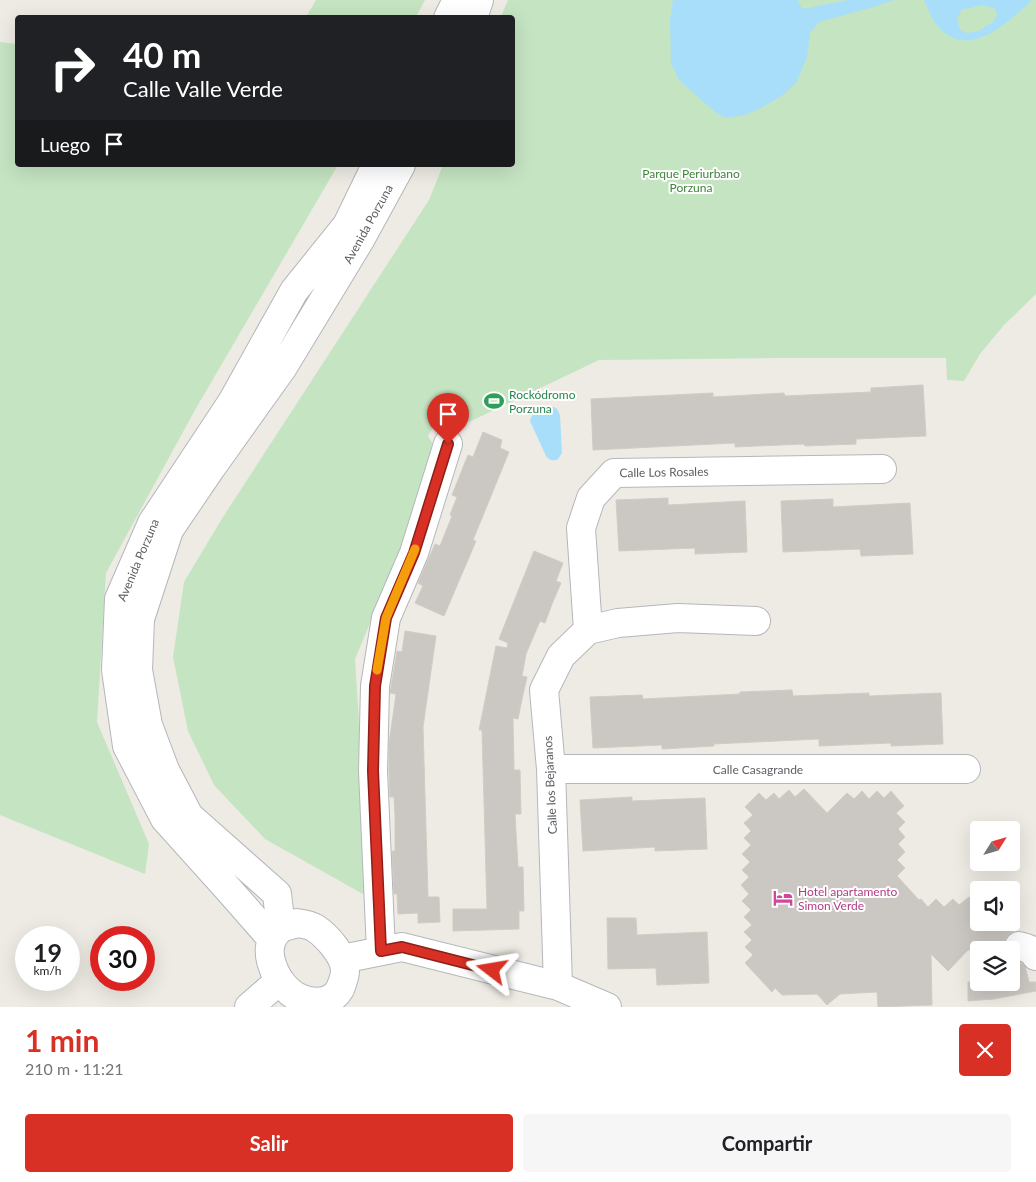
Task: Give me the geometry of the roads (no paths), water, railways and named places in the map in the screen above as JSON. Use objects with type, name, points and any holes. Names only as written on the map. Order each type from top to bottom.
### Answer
[{"type":"street","points":[[450,15],[457,0]]},
{"type":"street","points":[[474,15],[480,0]]},
{"type":"street","name":"Avenida Porzuna","points":[[276,933],[229,890],[165,819],[127,746],[116,670],[119,600],[152,523],[232,402],[294,291],[347,225],[375,167]]},
{"type":"street","name":"Avenida Porzuna","points":[[276,933],[277,894],[189,816],[165,770],[148,725],[138,670],[140,619],[169,530],[283,367],[360,240],[400,167]]},
{"type":"street","points":[[381,951],[373,771],[375,686],[386,618],[414,553],[448,444]]},
{"type":"street","name":"Calle Los Rosales","points":[[588,630],[581,528],[591,498],[614,473],[882,469]]},
{"type":"street","points":[[588,630],[618,623],[678,618],[756,621]]},
{"type":"street","name":"Calle los Bejaranos","points":[[558,986],[551,769],[544,690],[561,656],[588,630]]},
{"type":"street","name":"Calle Casagrande","points":[[551,769],[966,769]]},
{"type":"street","points":[[297,923],[316,928],[332,943],[342,959],[345,971],[339,991],[340,1002],[311,1002],[291,993],[280,980],[271,964],[269,952],[276,933],[297,923]]},
{"type":"street","points":[[342,959],[402,947],[558,986],[607,1007]]},
{"type":"street","points":[[249,1007],[280,980]]},
{"type":"water","points":[[673,0],[798,0],[802,9],[848,0],[894,0],[819,22],[810,33],[807,57],[796,83],[783,95],[761,108],[745,115],[727,118],[716,113],[679,80],[671,63],[670,20]]},
{"type":"water","points":[[924,0],[1032,0],[999,28],[973,40],[960,40],[948,35],[934,22]],"holes":[[[982,5],[994,8],[997,14],[994,21],[979,31],[966,33],[960,30],[957,19],[962,9]]]},
{"type":"water","points":[[548,407],[557,409],[560,415],[562,453],[558,459],[554,460],[546,456],[530,421],[534,412]]},
{"type":"place","name":"Rockódromo Porzuna","points":[[494,401]]},
{"type":"place","name":"Hotel apartamento Simon Verde","points":[[783,898]]},
{"type":"park label","name":"Parque Periurbano Porzuna","points":[[691,180]]}]
